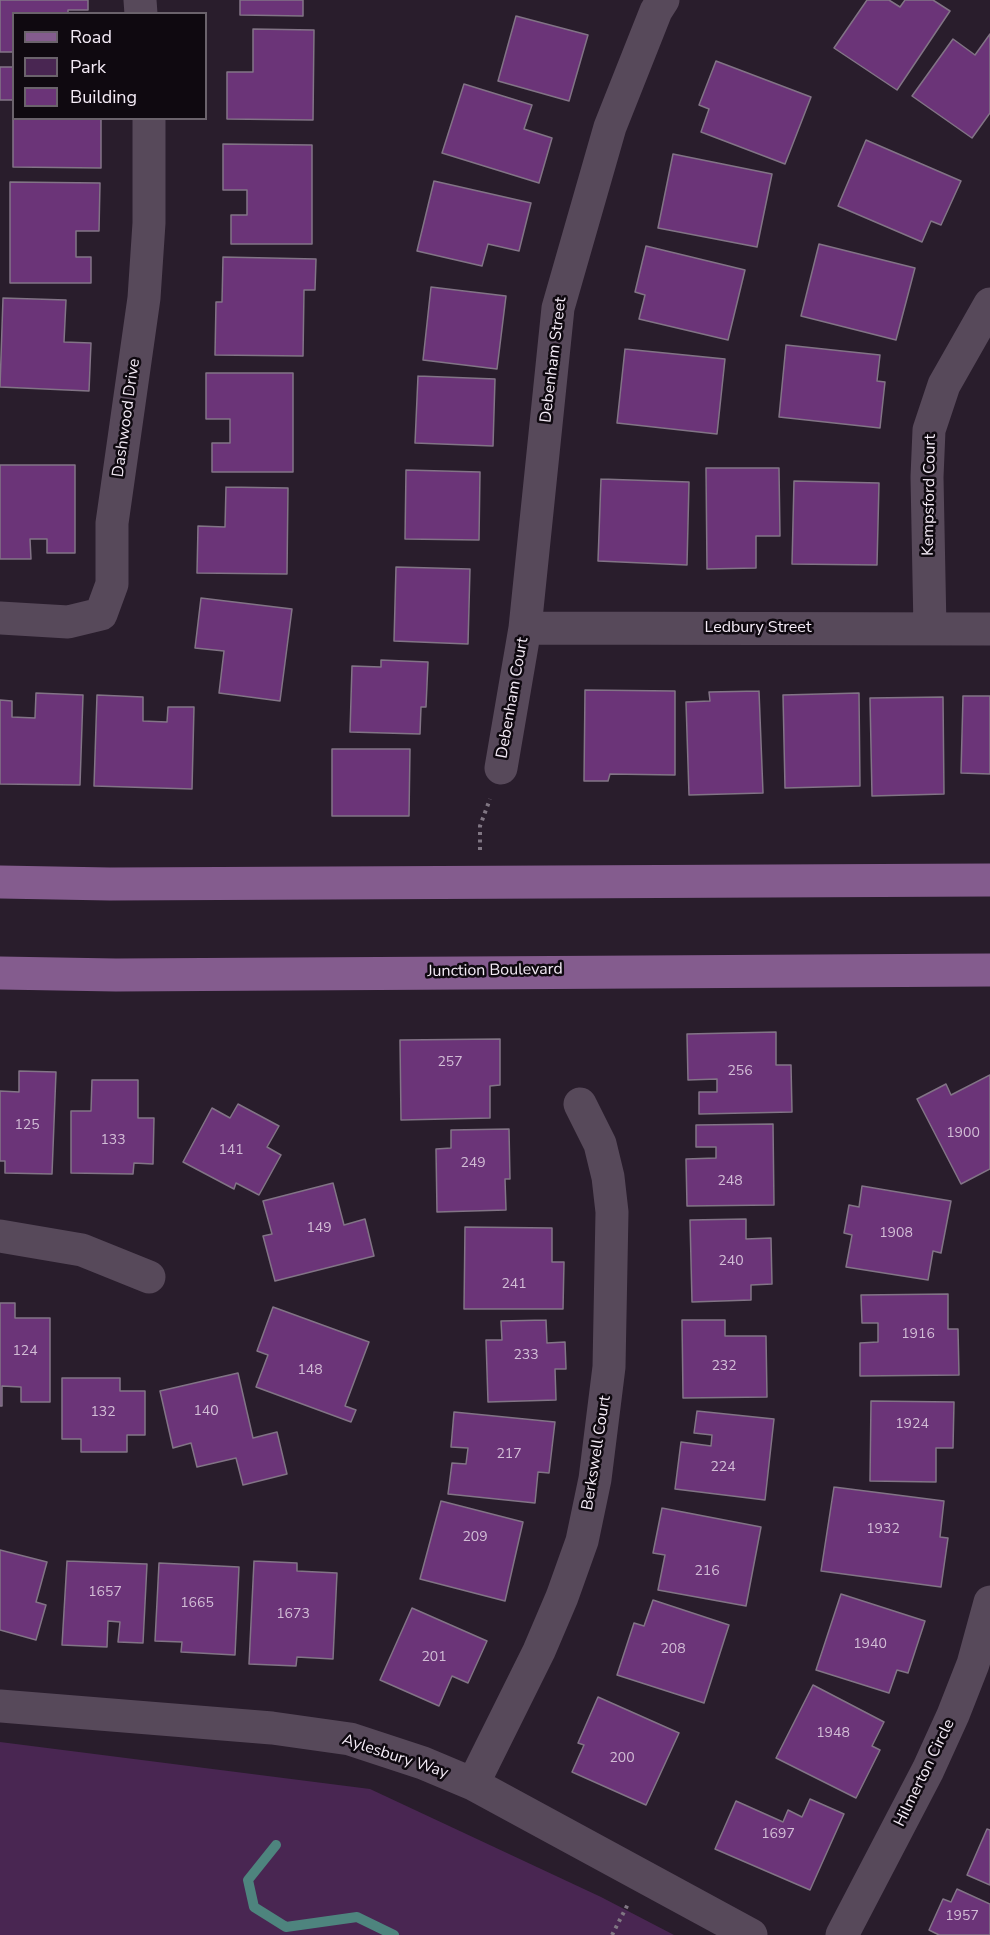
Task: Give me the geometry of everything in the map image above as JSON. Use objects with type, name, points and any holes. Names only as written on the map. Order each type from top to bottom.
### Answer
[{"type":"main road","points":[[0,882],[481,883],[990,880]]},
{"type":"main road","name":"Junction Boulevard","points":[[0,973],[116,975],[990,970]]},
{"type":"street","name":"Debenham Street","points":[[525,628],[558,308],[610,127],[656,11],[663,0]]},
{"type":"street","name":"Dashwood Drive","points":[[0,618],[68,622],[100,614],[112,584],[112,523],[144,298],[149,223],[149,120]]},
{"type":"street","name":"Kempsford Court","points":[[930,629],[927,477],[929,430],[944,385],[990,304]]},
{"type":"street","name":"Ledbury Street","points":[[525,628],[990,629]]},
{"type":"street","name":"Debenham Court","points":[[501,768],[525,628]]},
{"type":"street","name":"Berkswell Court","points":[[473,1784],[539,1651],[562,1596],[582,1541],[595,1479],[609,1367],[612,1212],[608,1177],[600,1144],[580,1104]]},
{"type":"street","points":[[0,1236],[25,1238],[82,1250],[149,1277]]},
{"type":"street","name":"Hilmerton Circle","points":[[842,1935],[928,1770],[953,1716],[973,1664],[990,1604]]},
{"type":"street","name":"Aylesbury Way","points":[[0,1706],[272,1728],[351,1739],[423,1762],[473,1784],[751,1935]]},
{"type":"path","points":[[481,883],[480,826],[501,768]]},
{"type":"green space","points":[[0,1742],[370,1789],[601,1897],[674,1935],[0,1935]]},
{"type":"building","points":[[0,0],[88,0],[88,10],[12,12],[12,52],[0,52]]},
{"type":"building","points":[[240,0],[303,0],[303,16],[240,15]]},
{"type":"building","points":[[867,0],[889,0],[900,7],[905,0],[933,0],[950,11],[897,90],[834,48]]},
{"type":"building","points":[[516,16],[588,35],[569,101],[498,81]]},
{"type":"building","points":[[253,29],[314,30],[313,120],[227,119],[227,72],[253,72]]},
{"type":"building","points":[[990,34],[990,113],[972,138],[912,96],[953,39],[975,55]]},
{"type":"building","points":[[716,61],[811,97],[785,164],[701,132],[709,109],[699,105]]},
{"type":"building","points":[[0,67],[12,67],[12,100],[0,100]]},
{"type":"building","points":[[464,84],[532,105],[524,129],[552,138],[539,183],[442,153]]},
{"type":"building","points":[[13,120],[101,120],[101,168],[13,167]]},
{"type":"building","points":[[866,140],[961,181],[941,225],[931,221],[922,242],[838,206]]},
{"type":"building","points":[[223,144],[312,145],[312,244],[231,244],[231,215],[247,215],[247,190],[223,190]]},
{"type":"building","points":[[673,154],[772,174],[757,247],[658,228]]},
{"type":"building","points":[[434,181],[531,203],[519,251],[488,244],[482,266],[417,251]]},
{"type":"building","points":[[10,182],[100,183],[99,231],[76,231],[76,257],[91,257],[91,283],[10,283]]},
{"type":"building","points":[[819,244],[915,268],[896,340],[801,316]]},
{"type":"building","points":[[646,246],[745,270],[728,340],[639,319],[645,295],[635,292]]},
{"type":"building","points":[[223,257],[316,259],[315,290],[304,290],[303,356],[215,355],[216,302],[222,302]]},
{"type":"building","points":[[431,287],[506,296],[497,369],[423,360]]},
{"type":"building","points":[[3,298],[66,300],[64,342],[91,343],[89,391],[0,387]]},
{"type":"building","points":[[786,345],[880,355],[877,381],[885,382],[880,428],[779,417]]},
{"type":"building","points":[[625,349],[725,359],[717,434],[617,423]]},
{"type":"building","points":[[206,373],[293,373],[293,472],[212,472],[212,443],[230,443],[230,419],[206,419]]},
{"type":"building","points":[[418,376],[495,379],[493,446],[415,443]]},
{"type":"building","points":[[0,465],[75,465],[75,553],[47,553],[47,539],[30,539],[31,559],[0,559]]},
{"type":"building","points":[[706,468],[779,468],[780,536],[756,536],[756,568],[707,569]]},
{"type":"building","points":[[406,470],[480,472],[479,540],[405,539]]},
{"type":"building","points":[[601,479],[689,482],[687,565],[598,561]]},
{"type":"building","points":[[794,481],[879,483],[877,565],[792,564]]},
{"type":"building","points":[[226,487],[288,488],[287,574],[197,573],[198,526],[225,527]]},
{"type":"building","points":[[396,567],[470,569],[468,644],[394,641]]},
{"type":"building","points":[[201,598],[292,609],[280,701],[219,693],[224,651],[195,648]]},
{"type":"building","points":[[381,660],[428,662],[426,707],[421,707],[420,734],[350,732],[352,666],[381,667]]},
{"type":"building","points":[[585,690],[675,691],[675,775],[610,774],[608,781],[584,781]]},
{"type":"building","points":[[759,691],[763,793],[689,795],[686,702],[710,701],[709,692]]},
{"type":"building","points":[[36,693],[83,695],[80,785],[0,784],[0,700],[12,701],[12,717],[35,718]]},
{"type":"building","points":[[859,693],[860,786],[785,788],[783,695]]},
{"type":"building","points":[[97,695],[143,697],[143,721],[167,722],[168,707],[194,707],[192,789],[94,786]]},
{"type":"building","points":[[963,696],[990,696],[990,774],[961,773]]},
{"type":"building","points":[[943,697],[944,794],[872,796],[870,698]]},
{"type":"building","points":[[332,749],[410,749],[409,816],[332,816]]},
{"type":"building","points":[[776,1032],[776,1065],[791,1065],[792,1112],[699,1114],[699,1092],[717,1092],[717,1079],[688,1080],[687,1034]]},
{"type":"building","points":[[500,1039],[500,1085],[490,1086],[490,1118],[401,1120],[400,1040]]},
{"type":"building","points":[[19,1071],[56,1072],[52,1174],[5,1173],[5,1161],[0,1161],[0,1091],[19,1092]]},
{"type":"building","points":[[990,1075],[990,1169],[961,1184],[917,1099],[946,1084],[951,1095]]},
{"type":"building","points":[[92,1080],[138,1080],[138,1118],[154,1118],[153,1164],[134,1163],[133,1174],[71,1173],[71,1111],[91,1111]]},
{"type":"building","points":[[238,1104],[279,1126],[267,1147],[281,1155],[259,1195],[236,1183],[234,1189],[183,1162],[212,1108],[230,1118]]},
{"type":"building","points":[[773,1124],[774,1205],[687,1206],[686,1159],[716,1158],[716,1147],[696,1147],[696,1125]]},
{"type":"building","points":[[509,1129],[510,1179],[505,1179],[506,1210],[437,1212],[436,1149],[451,1148],[451,1130]]},
{"type":"building","points":[[333,1183],[344,1225],[365,1219],[374,1256],[275,1281],[263,1236],[272,1234],[263,1201]]},
{"type":"building","points":[[862,1186],[951,1201],[941,1253],[933,1251],[928,1280],[846,1267],[852,1235],[844,1233],[849,1205],[859,1207]]},
{"type":"building","points":[[746,1219],[746,1239],[771,1238],[772,1284],[751,1285],[751,1300],[692,1302],[690,1220]]},
{"type":"building","points":[[465,1227],[552,1228],[552,1262],[564,1262],[563,1309],[464,1309]]},
{"type":"building","points":[[948,1294],[948,1329],[958,1329],[959,1375],[860,1376],[860,1343],[878,1342],[878,1323],[862,1323],[861,1295]]},
{"type":"building","points":[[0,1303],[15,1303],[15,1318],[50,1318],[50,1402],[21,1402],[21,1387],[2,1386],[2,1406],[0,1406]]},
{"type":"building","points":[[273,1307],[369,1342],[345,1406],[356,1410],[351,1422],[256,1387],[268,1355],[257,1351]]},
{"type":"building","points":[[546,1320],[547,1343],[565,1342],[566,1369],[555,1369],[556,1400],[488,1402],[486,1340],[502,1340],[501,1321]]},
{"type":"building","points":[[682,1320],[725,1320],[725,1336],[766,1336],[767,1397],[683,1398]]},
{"type":"building","points":[[238,1373],[253,1438],[277,1432],[287,1474],[243,1485],[236,1458],[197,1467],[191,1443],[173,1448],[160,1391]]},
{"type":"building","points":[[62,1378],[120,1378],[120,1391],[145,1391],[145,1435],[127,1435],[127,1452],[81,1452],[81,1439],[62,1439]]},
{"type":"building","points":[[871,1401],[954,1402],[953,1448],[936,1448],[936,1482],[870,1481]]},
{"type":"building","points":[[697,1411],[774,1419],[765,1500],[675,1489],[681,1442],[711,1446],[712,1435],[694,1433]]},
{"type":"building","points":[[454,1412],[555,1422],[549,1473],[538,1472],[535,1503],[448,1494],[452,1463],[466,1464],[468,1448],[451,1447]]},
{"type":"building","points":[[834,1487],[944,1501],[940,1537],[948,1538],[941,1587],[821,1571]]},
{"type":"building","points":[[441,1501],[523,1522],[505,1601],[420,1579]]},
{"type":"building","points":[[662,1508],[761,1527],[746,1606],[658,1590],[665,1555],[653,1553]]},
{"type":"building","points":[[0,1550],[47,1562],[36,1602],[46,1605],[36,1640],[0,1630]]},
{"type":"building","points":[[67,1561],[147,1564],[143,1643],[118,1642],[120,1622],[108,1621],[107,1647],[62,1645]]},
{"type":"building","points":[[254,1561],[297,1563],[297,1571],[337,1573],[333,1659],[297,1657],[296,1666],[249,1664]]},
{"type":"building","points":[[159,1563],[239,1567],[235,1655],[181,1652],[182,1642],[155,1641]]},
{"type":"building","points":[[841,1594],[925,1621],[908,1673],[897,1670],[889,1693],[816,1670]]},
{"type":"building","points":[[653,1600],[729,1625],[704,1703],[617,1675],[634,1623],[644,1626]]},
{"type":"building","points":[[412,1608],[487,1641],[468,1683],[452,1676],[439,1706],[380,1680]]},
{"type":"building","points":[[813,1685],[884,1722],[872,1746],[880,1750],[856,1798],[776,1758]]},
{"type":"building","points":[[598,1697],[679,1733],[646,1805],[572,1772],[584,1745],[578,1743]]},
{"type":"building","points":[[810,1799],[844,1814],[810,1890],[715,1849],[736,1801],[783,1822],[788,1810],[802,1817]]},
{"type":"building","points":[[987,1829],[990,1830],[990,1885],[967,1875]]},
{"type":"building","points":[[957,1889],[990,1904],[990,1935],[939,1935],[929,1930],[943,1899],[951,1902]]},
{"type":"waterway","points":[[276,1845],[248,1880],[254,1907],[286,1927],[357,1917],[394,1935]]}]
